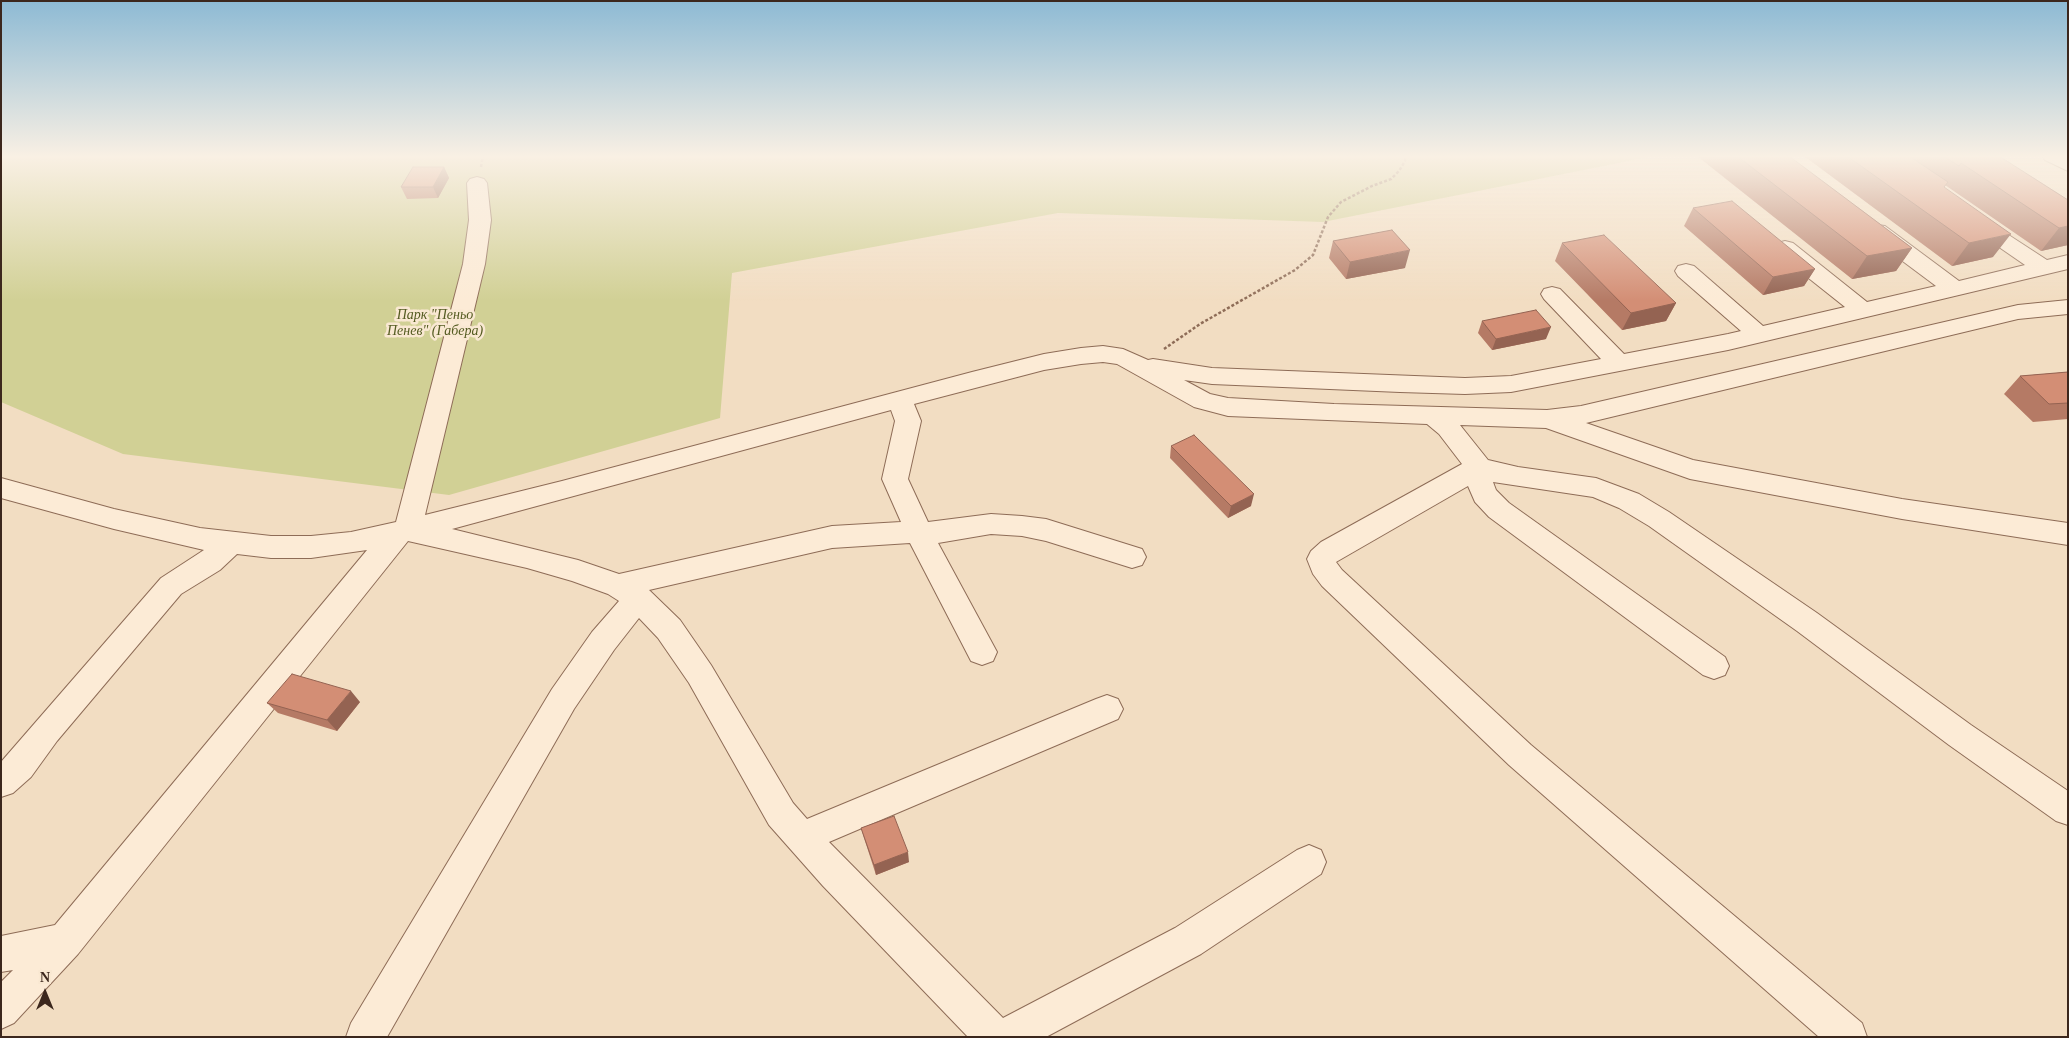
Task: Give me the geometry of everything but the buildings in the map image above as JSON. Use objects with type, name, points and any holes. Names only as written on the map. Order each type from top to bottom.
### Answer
[{"type":"street","points":[[1,1010],[65,941],[403,531],[474,264],[480,220],[479,204]]},
{"type":"street","points":[[1960,212],[2043,268]]},
{"type":"street","points":[[1861,219],[1955,289]]},
{"type":"street","points":[[1765,233],[1864,310]]},
{"type":"street","points":[[1142,366],[1212,376],[1465,386],[1511,384],[1759,335],[2068,262]]},
{"type":"street","points":[[1686,271],[1759,335]]},
{"type":"street","points":[[1552,294],[1619,363]]},
{"type":"street","points":[[1,488],[161,531],[230,544],[311,547],[351,543],[403,531],[562,491],[1044,362],[1080,356],[1103,354],[1122,357],[1142,366],[1203,401],[1228,408],[1547,419],[1581,415],[2018,312],[2067,307]]},
{"type":"street","points":[[900,400],[908,421],[895,480],[922,534],[933,562],[982,652]]},
{"type":"street","points":[[1434,416],[1448,428],[1479,467],[1518,478],[1596,488],[1628,501],[1659,519],[1799,617],[1960,735],[2068,810]]},
{"type":"street","points":[[1547,419],[1690,469],[1902,509],[2068,534]]},
{"type":"street","points":[[1479,467],[1480,483],[1486,495],[1499,510],[1714,666]]},
{"type":"street","points":[[1479,467],[1331,550],[1321,559],[1323,566],[1346,592],[1520,755],[1848,1037]]},
{"type":"street","points":[[365,1037],[562,699],[603,641],[628,592],[832,537],[863,534],[922,534],[991,524],[1046,530],[1132,557]]},
{"type":"street","points":[[403,531],[536,560],[578,572],[628,592],[669,629],[680,644],[700,674],[781,814],[835,874],[995,1037]]},
{"type":"street","points":[[1,782],[18,767],[46,731],[171,586],[210,562],[230,544]]},
{"type":"street","points":[[803,837],[1107,709]]},
{"type":"street","points":[[1007,1037],[1188,941],[1309,862]]},
{"type":"street","points":[[1,954],[65,941]]},
{"type":"path","points":[[1142,366],[1200,324],[1295,270],[1313,255],[1328,217],[1339,204]]},
{"type":"green space","name":"Парк \"Пеньо Пенев\" (Габера)","points":[[1,204],[1411,204],[1323,222],[1058,213],[732,273],[720,418],[449,495],[123,454],[1,402]]}]
